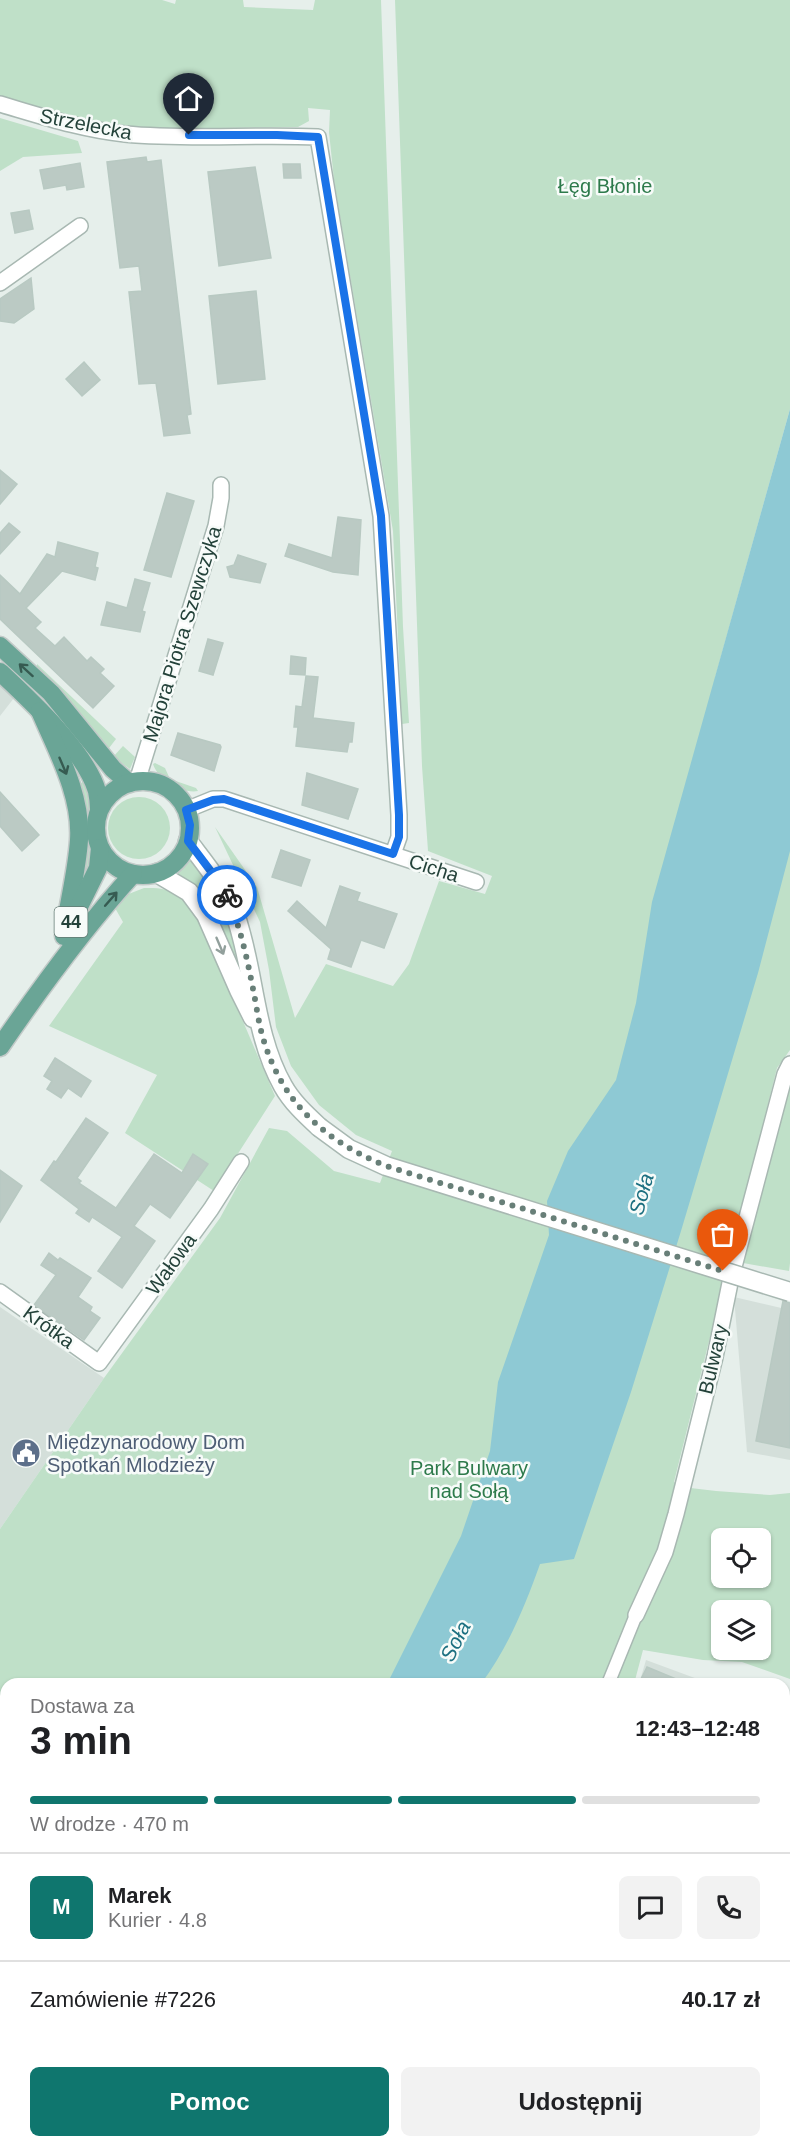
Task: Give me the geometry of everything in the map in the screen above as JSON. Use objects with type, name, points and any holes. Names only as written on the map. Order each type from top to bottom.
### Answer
[{"type":"main road","points":[[0,646],[51,693],[113,769],[135,782]]},
{"type":"main road","name":"44","points":[[0,672],[58,730],[89,772],[97,791],[99,809],[96,835],[100,848],[98,868],[36,994]]},
{"type":"main road","points":[[40,711],[69,781],[76,807],[79,839],[64,936]]},
{"type":"main road","points":[[99,809],[112,793],[135,782],[152,782],[166,787],[178,797],[186,810],[190,825],[188,841],[182,854],[173,864],[157,873],[133,874],[115,866],[100,848]]},
{"type":"main road","name":"44","points":[[0,1047],[36,994],[133,874]]},
{"type":"street","name":"Strzelecka","points":[[0,104],[43,117],[122,134],[318,137],[381,516],[399,815],[399,837],[393,854]]},
{"type":"street","points":[[0,284],[80,226]]},
{"type":"street","name":"Majora Piotra Szewczyka","points":[[135,782],[216,526],[221,485]]},
{"type":"street","name":"Cicha","points":[[186,810],[213,800],[224,799],[476,882]]},
{"type":"street","points":[[188,841],[219,882],[235,914],[244,942],[262,1036],[270,1061],[299,1108],[319,1127],[349,1149],[386,1166],[790,1292]]},
{"type":"street","points":[[157,873],[189,892],[206,915],[238,990],[262,1036]]},
{"type":"street","name":"Bulwary","points":[[636,1615],[665,1552],[676,1514],[715,1357],[730,1278],[784,1074],[790,1064]]},
{"type":"street","name":"Wałowa","points":[[99,1363],[212,1209],[241,1162]]},
{"type":"street","name":"Krótka","points":[[0,1292],[99,1363]]},
{"type":"street","points":[[610,1678],[636,1615]]},
{"type":"shaded area","points":[[0,684],[14,698],[0,716]]},
{"type":"shaded area","points":[[734,1297],[790,1310],[790,1460],[747,1452]]},
{"type":"shaded area","name":"Międzynarodowy Dom Spotkań Mlodzieży","points":[[0,1307],[104,1378],[0,1529]]},
{"type":"shaded area","points":[[646,1660],[695,1678],[641,1678]]},
{"type":"green space","points":[[0,0],[162,0],[175,4],[176,0],[243,0],[244,7],[313,10],[315,0],[381,0],[403,627],[409,723],[402,724],[393,531],[334,180],[329,132],[330,110],[308,108],[309,121],[298,127],[141,129],[91,123],[0,96]]},
{"type":"green space","points":[[395,0],[790,0],[790,409],[715,678],[790,701],[790,1050],[777,1068],[674,1482],[682,1487],[716,1491],[770,1495],[790,1493],[790,1678],[742,1662],[703,1660],[643,1650],[636,1678],[0,1678],[0,1529],[104,1378],[220,1218],[269,1128],[287,1131],[334,1171],[380,1183],[392,1151],[356,1135],[319,1105],[291,1066],[276,1027],[260,922],[215,827],[257,887],[295,1018],[326,964],[393,986],[409,964],[439,881],[485,894],[492,876],[428,851],[422,766]]},
{"type":"green space","points":[[0,118],[78,141],[82,153],[23,157],[0,171]]},
{"type":"green space","points":[[37,664],[116,739],[106,752],[37,671]]},
{"type":"green space","points":[[123,746],[135,757],[130,769],[113,757]]},
{"type":"green space","points":[[153,764],[165,768],[170,779],[196,788],[198,791],[185,790],[171,785],[156,770]]},
{"type":"green space","points":[[87,780],[92,804],[86,824],[91,860],[86,881],[78,877],[77,785]]},
{"type":"green space","points":[[139,797],[151,799],[161,806],[168,816],[170,828],[168,840],[161,850],[151,857],[139,859],[127,857],[117,850],[110,840],[108,828],[110,816],[117,806],[127,799]]},
{"type":"green space","points":[[192,855],[233,921],[247,983],[177,877]]},
{"type":"green space","points":[[144,888],[162,889],[175,893],[197,914],[275,1096],[214,1191],[125,1133],[157,1075],[49,1026],[123,922],[115,908],[126,895]]},
{"type":"green space","points":[[790,1084],[790,1263],[789,1271],[743,1263]]},
{"type":"water","name":"Soła","points":[[790,409],[790,851],[758,973],[631,1392],[574,1559],[540,1564],[515,1626],[500,1656],[485,1678],[390,1678],[461,1536],[490,1451],[498,1382],[549,1235],[547,1201],[568,1151],[616,1080],[636,1003],[652,902]]},
{"type":"building","points":[[146,157],[147,162],[161,160],[191,414],[187,415],[190,433],[164,436],[156,383],[139,384],[129,292],[142,291],[139,266],[120,268],[107,162]]},
{"type":"building","points":[[80,163],[84,187],[67,190],[66,185],[44,189],[40,170]]},
{"type":"building","points":[[283,164],[300,164],[301,178],[284,178]]},
{"type":"building","points":[[255,167],[271,258],[219,266],[208,172]]},
{"type":"building","points":[[29,210],[33,229],[15,233],[11,213]]},
{"type":"building","points":[[31,278],[34,309],[14,323],[0,321],[0,299]]},
{"type":"building","points":[[256,291],[265,379],[218,384],[209,296]]},
{"type":"building","points":[[84,362],[100,380],[82,396],[66,379]]},
{"type":"building","points":[[0,470],[17,484],[0,504]]},
{"type":"building","points":[[167,493],[194,501],[171,577],[144,570]]},
{"type":"building","points":[[338,517],[361,520],[358,575],[333,572],[285,556],[289,544],[332,558]]},
{"type":"building","points":[[9,523],[20,532],[0,554],[0,533]]},
{"type":"building","points":[[58,542],[98,553],[95,580],[62,571],[26,608],[41,622],[35,628],[55,646],[64,637],[87,661],[91,657],[104,669],[100,673],[114,686],[93,708],[0,619],[0,575],[20,594],[47,554],[55,557]]},
{"type":"building","points":[[238,555],[266,564],[260,583],[230,577],[227,567],[234,565]]},
{"type":"building","points":[[135,579],[150,583],[142,611],[145,612],[140,632],[101,625],[107,602],[127,608]]},
{"type":"building","points":[[208,639],[223,643],[213,675],[199,671]]},
{"type":"building","points":[[291,656],[306,658],[305,675],[290,674]]},
{"type":"building","points":[[306,676],[318,677],[313,718],[354,723],[352,742],[349,742],[347,752],[296,746],[298,727],[294,727],[296,706],[302,707]]},
{"type":"building","points":[[178,733],[220,745],[214,771],[171,755]]},
{"type":"building","points":[[307,773],[358,789],[348,819],[302,805]]},
{"type":"building","points":[[0,792],[39,835],[22,851],[0,826]]},
{"type":"building","points":[[281,850],[310,860],[301,886],[272,877]]},
{"type":"building","points":[[340,886],[360,893],[357,901],[397,914],[384,948],[361,940],[351,967],[328,959],[331,949],[288,911],[297,901],[326,928]]},
{"type":"building","points":[[55,1058],[91,1081],[81,1097],[68,1088],[61,1098],[47,1089],[52,1081],[44,1076]]},
{"type":"building","points":[[86,1118],[108,1133],[77,1178],[81,1181],[79,1183],[116,1208],[154,1154],[182,1173],[193,1154],[208,1164],[170,1218],[150,1204],[134,1226],[155,1241],[122,1288],[98,1271],[122,1237],[92,1217],[89,1222],[76,1213],[79,1209],[41,1180]]},
{"type":"building","points":[[0,1170],[22,1186],[0,1222]]},
{"type":"building","points":[[49,1253],[91,1278],[78,1297],[92,1307],[90,1311],[100,1318],[84,1340],[34,1305],[56,1275],[41,1265]]},
{"type":"building","points":[[783,1301],[790,1303],[790,1448],[756,1441]]},
{"type":"building","points":[[647,1667],[674,1678],[642,1678]]},
{"type":"way so far","points":[[227,895],[244,942],[262,1036],[270,1061],[291,1098],[319,1127],[349,1149],[386,1166],[723,1271]]},
{"type":"place","name":"Międzynarodowy Dom Spotkań Mlodzieży","points":[[26,1453]]},
{"type":"route","points":[[189,135],[318,137],[381,516],[399,815],[399,837],[393,854],[224,799],[213,800],[186,810],[190,825],[188,841],[227,895]]},
{"type":"park label","name":"Łęg Błonie","points":[[605,186]]},
{"type":"park label","name":"Park Bulwary nad Sołą","points":[[469,1480]]}]
